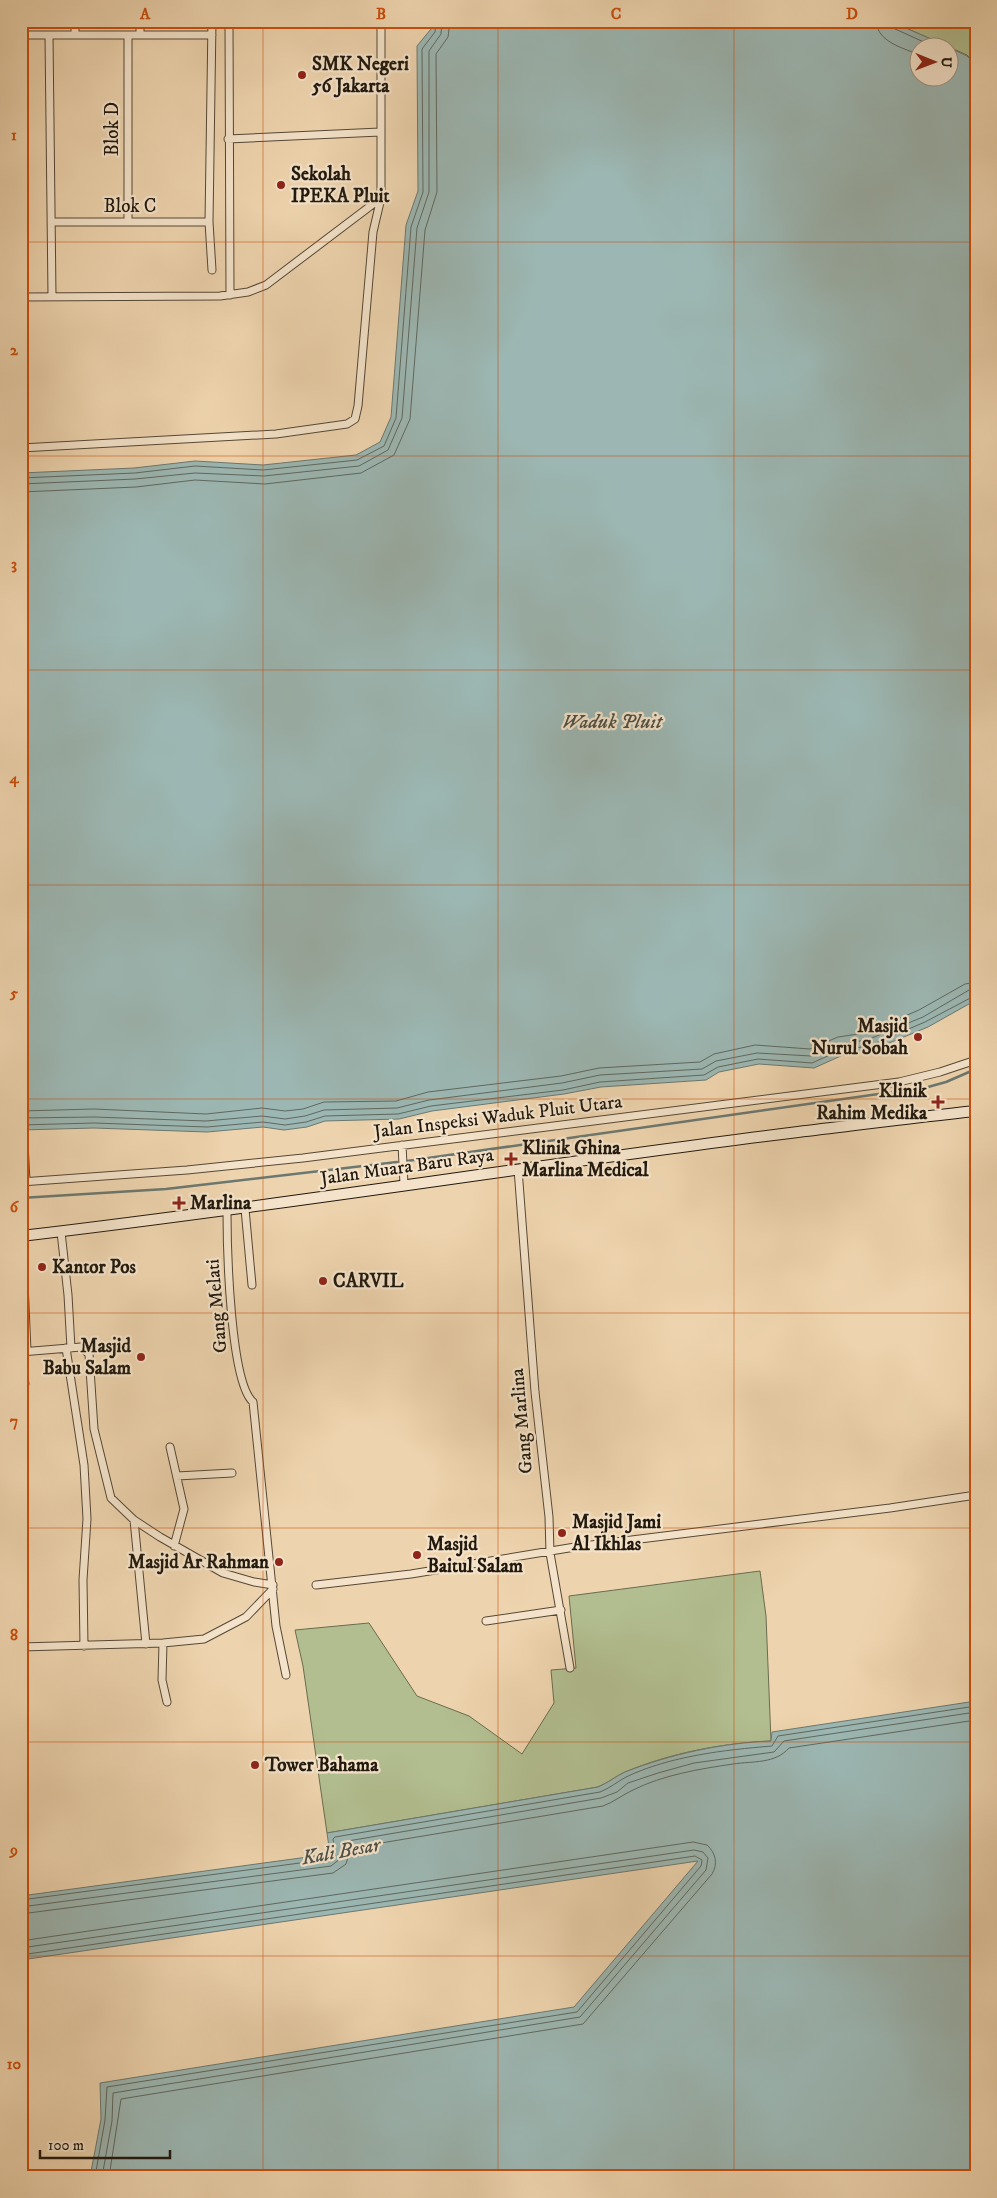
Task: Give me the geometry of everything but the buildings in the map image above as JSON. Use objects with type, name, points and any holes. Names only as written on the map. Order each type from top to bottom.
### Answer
[{"type":"street","points":[[75,21],[75,35]]},
{"type":"street","points":[[140,21],[140,35]]},
{"type":"street","points":[[212,21],[209,222],[212,270]]},
{"type":"street","points":[[229,21],[230,295]]},
{"type":"street","points":[[21,448],[276,434],[351,422],[357,414],[373,232],[381,198],[381,21]]},
{"type":"street","points":[[21,35],[212,35]]},
{"type":"street","points":[[49,35],[52,296]]},
{"type":"street","name":"Blok D","points":[[128,35],[128,222]]},
{"type":"street","points":[[228,139],[380,132]]},
{"type":"street","points":[[21,296],[220,296],[248,292],[266,284],[381,198]]},
{"type":"street","name":"Blok C","points":[[51,222],[209,222]]},
{"type":"street","name":"Jalan Inspeksi Waduk Pluit Utara","points":[[23,1181],[187,1170],[402,1145],[899,1082],[940,1072],[976,1060]]},
{"type":"street","name":"Jalan Muara Baru Raya","points":[[22,1236],[227,1212],[404,1184],[675,1147],[976,1111]]},
{"type":"street","points":[[23,1181],[24,1143]]},
{"type":"street","points":[[402,1145],[404,1184]]},
{"type":"street","name":"Gang Marlina","points":[[518,1169],[536,1401],[549,1517],[550,1553],[570,1668]]},
{"type":"street","points":[[245,1209],[252,1285]]},
{"type":"street","name":"Gang Melati","points":[[227,1212],[236,1347],[247,1396],[253,1402],[276,1626],[286,1675]]},
{"type":"street","points":[[60,1232],[68,1295],[68,1348],[84,1465],[87,1510],[83,1580],[84,1646]]},
{"type":"street","points":[[21,1648],[163,1643],[208,1637],[246,1617],[273,1587],[223,1573],[174,1546],[134,1520],[111,1498],[94,1429],[89,1354],[82,1347],[24,1351],[22,1236]]},
{"type":"street","points":[[21,1358],[25,1384]]},
{"type":"street","points":[[170,1447],[184,1514],[174,1546]]},
{"type":"street","points":[[177,1476],[232,1473]]},
{"type":"street","points":[[316,1584],[411,1574],[550,1553],[574,1547],[890,1508],[976,1495]]},
{"type":"street","points":[[134,1520],[146,1644]]},
{"type":"street","points":[[486,1621],[561,1610]]},
{"type":"street","points":[[163,1643],[162,1680],[167,1702]]},
{"type":"green space","points":[[890,21],[976,21],[976,65],[967,55],[960,52],[960,38],[928,38]]},
{"type":"green space","points":[[760,1571],[766,1616],[771,1741],[734,1744],[678,1754],[625,1772],[598,1787],[327,1833],[303,1666],[295,1630],[369,1623],[417,1696],[469,1716],[522,1754],[554,1703],[551,1670],[576,1668],[569,1596]]},
{"type":"water","name":"Waduk Pluit","points":[[431,21],[890,21],[929,38],[910,38],[910,88],[960,88],[960,53],[967,56],[976,65],[976,1000],[928,1027],[870,1051],[843,1055],[814,1068],[759,1064],[719,1072],[706,1080],[601,1087],[564,1094],[432,1111],[399,1119],[325,1121],[307,1127],[284,1130],[263,1127],[207,1132],[94,1128],[21,1130],[21,473],[134,468],[195,461],[263,465],[356,455],[380,442],[391,417],[406,225],[418,191],[417,46],[431,29]]},
{"type":"water","name":"Kali Besar","points":[[976,1701],[976,2177],[90,2177],[101,2119],[100,2083],[574,2007],[698,1861],[21,1960],[21,1896],[330,1854],[327,1833],[598,1787],[625,1772],[678,1755],[734,1744],[771,1741],[772,1732]]},
{"type":"waterway","points":[[407,1161],[928,1087],[946,1082],[976,1069]]},
{"type":"waterway","points":[[21,1198],[166,1189],[397,1162]]},
{"type":"place","name":"SMK Negeri 56 Jakarta","points":[[302,75]]},
{"type":"place","name":"Sekolah IPEKA Pluit","points":[[281,185]]},
{"type":"place","name":"Masjid Nurul Sobah","points":[[918,1037]]},
{"type":"place","name":"Klinik Rahim Medika","points":[[938,1102]]},
{"type":"place","name":"Klinik Ghina Marlina Medical","points":[[511,1159]]},
{"type":"place","name":"Marlina","points":[[179,1203]]},
{"type":"place","name":"Kantor Pos","points":[[42,1267]]},
{"type":"place","name":"CARVIL","points":[[323,1281]]},
{"type":"place","name":"Masjid Babu Salam","points":[[141,1357]]},
{"type":"place","name":"Masjid Jami Al Ikhlas","points":[[562,1533]]},
{"type":"place","name":"Masjid Baitul Salam","points":[[417,1555]]},
{"type":"place","name":"Masjid Ar Rahman","points":[[279,1562]]},
{"type":"place","name":"Tower Bahama","points":[[255,1765]]}]
